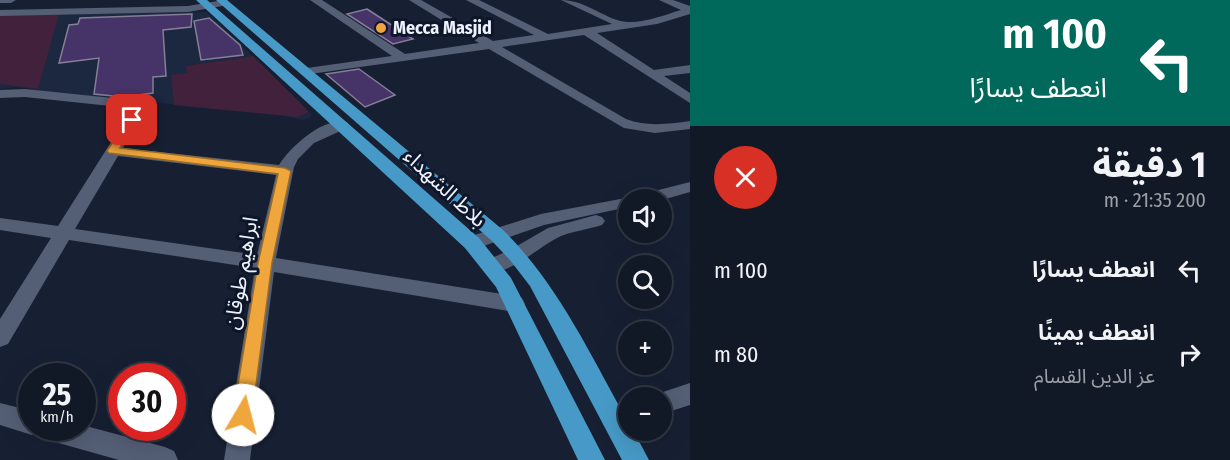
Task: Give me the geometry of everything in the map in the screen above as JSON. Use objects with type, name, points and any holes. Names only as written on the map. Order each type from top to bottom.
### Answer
[{"type":"main road","points":[[214,2],[307,72],[497,235],[517,255],[537,281],[618,411]]},
{"type":"main road","name":"بلاط الشهداء","points":[[214,2],[472,243],[492,266],[515,304],[592,460]]},
{"type":"main road","points":[[630,441],[636,460]]},
{"type":"street","points":[[0,0],[11,0]]},
{"type":"street","points":[[315,0],[401,57]]},
{"type":"street","points":[[418,2],[444,0]]},
{"type":"street","points":[[471,0],[544,36]]},
{"type":"street","points":[[566,0],[622,25]]},
{"type":"street","points":[[664,0],[690,11]]},
{"type":"street","points":[[0,13],[188,9],[214,2]]},
{"type":"street","points":[[418,2],[634,129],[663,130],[690,125]]},
{"type":"street","points":[[307,72],[657,21],[690,11]]},
{"type":"street","points":[[586,31],[690,99]]},
{"type":"street","points":[[651,74],[690,69]]},
{"type":"street","points":[[0,94],[25,93],[122,103],[131,105],[134,111],[132,120],[0,338]]},
{"type":"street","name":"ابراهيم طوقان","points":[[237,460],[265,263],[285,171],[292,153],[302,143],[342,124]]},
{"type":"street","points":[[113,151],[285,171]]},
{"type":"street","points":[[672,192],[690,187]]},
{"type":"street","points":[[672,204],[690,199]]},
{"type":"street","points":[[472,243],[541,220],[618,204]]},
{"type":"street","points":[[492,266],[517,255],[554,232],[618,216]]},
{"type":"street","points":[[0,224],[265,263],[515,304]]},
{"type":"street","points":[[672,400],[690,394]]},
{"type":"street","points":[[0,414],[18,419]]},
{"type":"street","points":[[96,441],[165,460]]},
{"type":"shaded area","points":[[207,12],[312,114],[310,118],[302,120],[277,114],[31,91],[31,89],[16,87],[0,89],[0,15]]},
{"type":"shaded area","points":[[0,14],[59,14],[38,89],[0,84]]},
{"type":"shaded area","points":[[253,56],[309,112],[298,117],[174,105],[171,75],[187,73],[186,66]]},
{"type":"building","name":"Mecca Masjid","points":[[367,9],[413,39],[393,44],[347,14]]},
{"type":"building","points":[[192,14],[191,27],[163,30],[166,76],[153,77],[153,93],[123,97],[94,94],[99,58],[59,63],[69,25],[78,24],[80,18]]},
{"type":"building","points":[[209,18],[240,45],[243,55],[201,60],[194,21]]},
{"type":"building","points":[[359,69],[395,95],[365,107],[326,74]]},
{"type":"place","name":"Mecca Masjid","points":[[381,28]]},
{"type":"route","points":[[132,120],[113,151],[285,171],[265,263],[243,415]]}]
